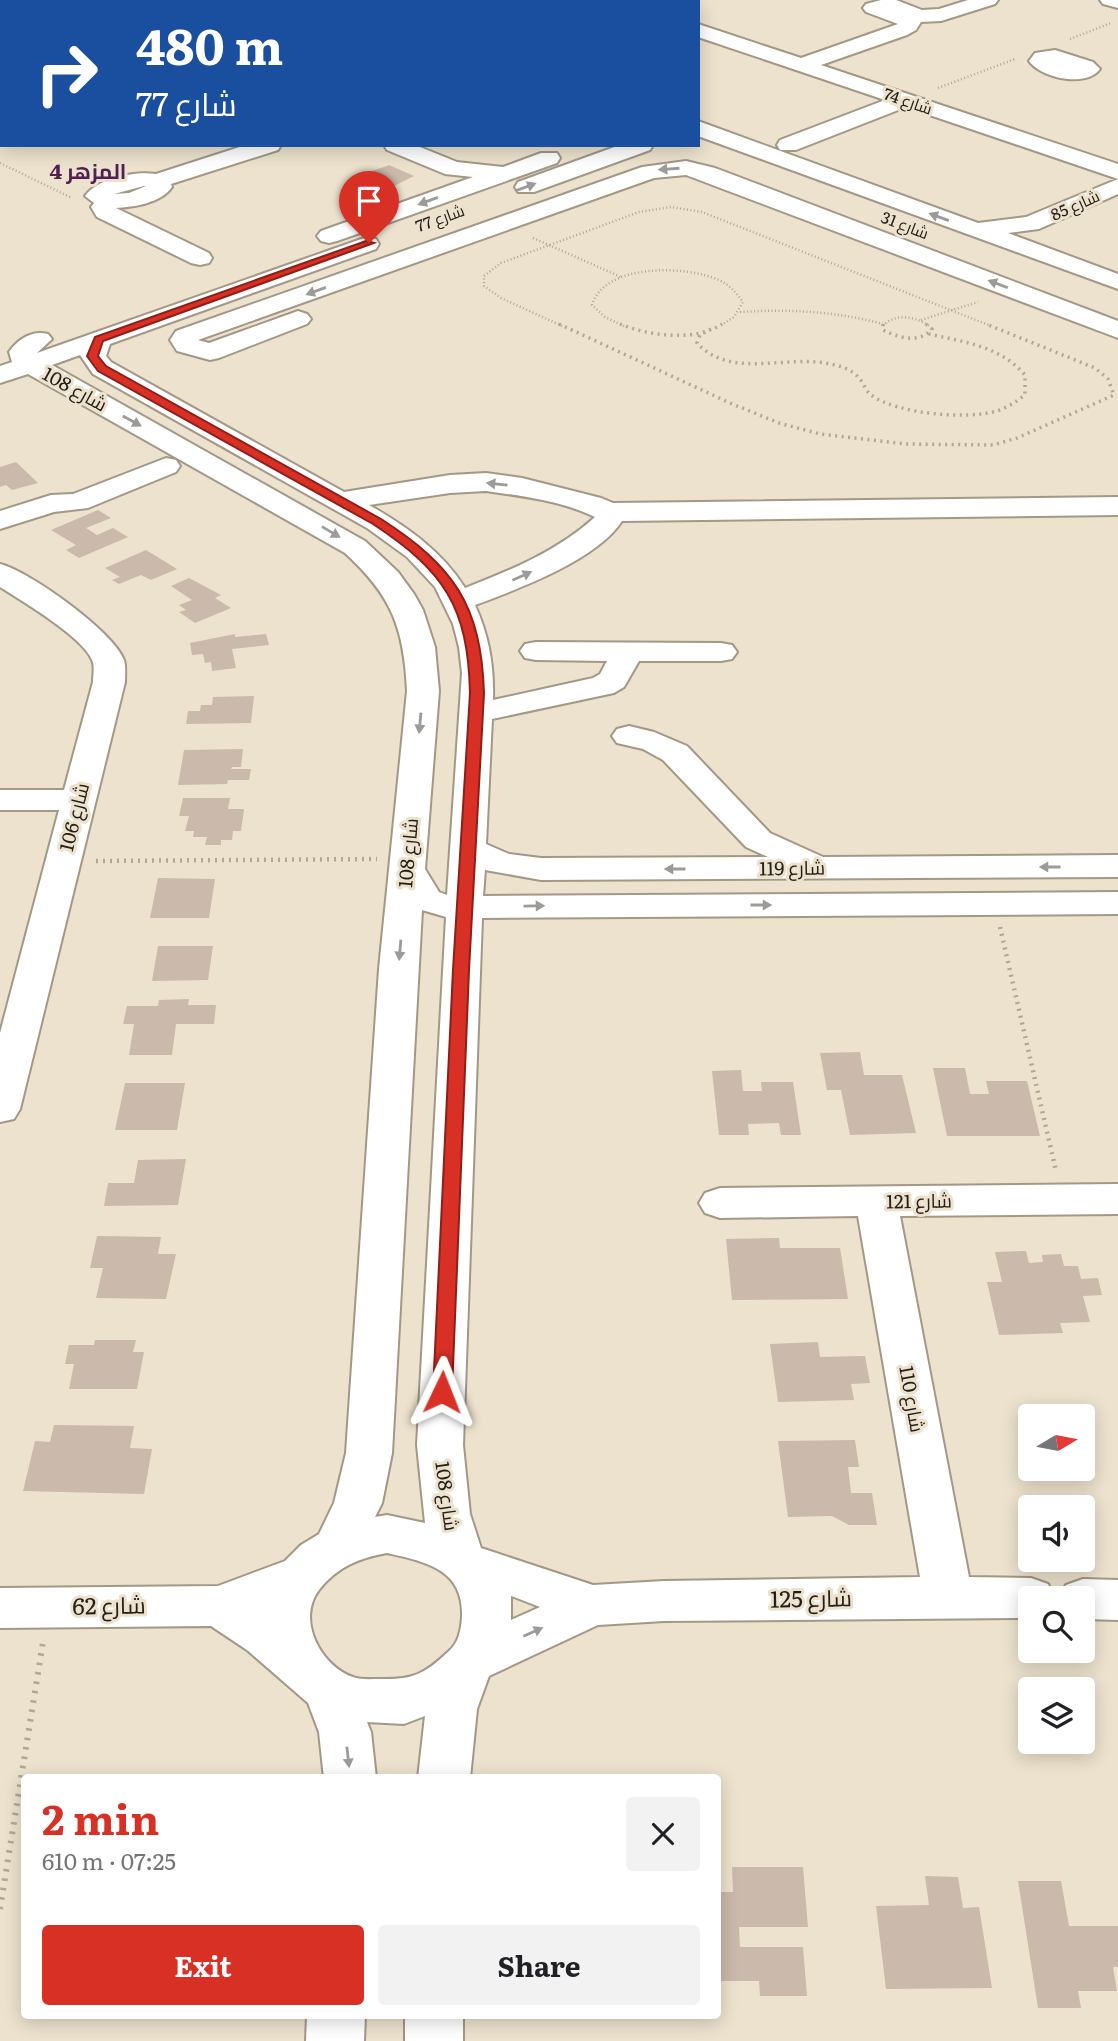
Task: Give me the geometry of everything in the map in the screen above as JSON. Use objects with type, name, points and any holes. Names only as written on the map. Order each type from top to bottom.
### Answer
[{"type":"street","points":[[869,2],[893,5],[916,17],[941,15],[988,0]]},
{"type":"street","points":[[1110,0],[1118,2]]},
{"type":"street","points":[[801,65],[900,31],[909,26],[916,17]]},
{"type":"street","name":"شارع 74","points":[[700,31],[1118,172]]},
{"type":"street","points":[[1086,72],[1107,78]]},
{"type":"street","points":[[788,145],[906,100]]},
{"type":"street","name":"شارع 31","points":[[700,131],[1118,282]]},
{"type":"street","points":[[200,258],[105,212],[103,207],[106,200],[155,191],[161,187],[156,181],[264,147]]},
{"type":"street","points":[[399,147],[457,179]]},
{"type":"street","name":"شارع 77","points":[[17,358],[374,220],[457,179],[510,172],[579,147]]},
{"type":"street","name":"شارع 77","points":[[17,358],[99,340],[636,147]]},
{"type":"street","name":"شارع 31","points":[[695,147],[769,196],[1107,301]]},
{"type":"street","points":[[769,196],[731,200],[699,188],[669,187],[622,203],[538,241],[471,256],[353,302],[298,319],[210,352],[186,345],[185,336],[594,191],[650,172],[686,169],[707,173],[769,196],[1118,330]]},
{"type":"street","name":"شارع 85","points":[[974,230],[1031,225],[1118,186]]},
{"type":"street","points":[[594,191],[622,203]]},
{"type":"street","points":[[769,196],[768,220],[1118,354]]},
{"type":"street","points":[[345,252],[384,232],[383,224],[374,220]]},
{"type":"street","name":"شارع 85","points":[[1021,247],[1022,237],[1031,225]]},
{"type":"street","points":[[444,244],[471,256]]},
{"type":"street","points":[[1027,320],[1062,309],[1107,301]]},
{"type":"street","points":[[198,304],[223,304],[256,313],[298,319]]},
{"type":"street","name":"شارع 108","points":[[99,340],[93,356],[102,368],[341,501],[394,532],[425,556],[439,571],[458,601],[472,634],[476,653],[476,713],[440,1445],[446,1514],[466,1562]]},
{"type":"street","name":"شارع 108","points":[[17,358],[355,547],[385,573],[408,608],[416,627],[422,660],[423,691],[398,969],[369,1453],[358,1503],[319,1562]]},
{"type":"street","points":[[217,469],[227,459],[240,457],[281,468]]},
{"type":"street","points":[[0,520],[45,505],[78,502],[166,466]]},
{"type":"street","points":[[341,501],[450,484],[486,482],[591,504],[608,512],[1118,506]]},
{"type":"street","points":[[458,601],[516,579],[563,555],[605,523],[610,516],[608,512]]},
{"type":"street","name":"شارع 106","points":[[0,573],[90,636],[109,662],[109,682],[0,1109]]},
{"type":"street","points":[[536,651],[721,652]]},
{"type":"street","points":[[476,713],[603,686],[613,680],[628,651]]},
{"type":"street","points":[[629,736],[654,742],[675,753],[758,840],[829,868]]},
{"type":"street","points":[[0,800],[78,800]]},
{"type":"street","points":[[712,869],[736,860],[753,848],[758,840]]},
{"type":"street","name":"شارع 119","points":[[469,849],[489,860],[527,869],[1115,865]]},
{"type":"street","name":"شارع 119","points":[[407,864],[426,900],[440,906],[465,908],[1118,903]]},
{"type":"street","points":[[905,904],[883,895],[880,891],[882,885],[889,881],[1009,867]]},
{"type":"street","name":"شارع 121","points":[[720,1203],[1118,1199]]},
{"type":"street","name":"شارع 110","points":[[876,1202],[948,1597]]},
{"type":"street","points":[[350,1774],[345,1732],[315,1678],[291,1650],[286,1632],[286,1613],[291,1594],[319,1562],[374,1536],[414,1535],[438,1543],[466,1562],[482,1583],[489,1602],[485,1641],[468,1666],[452,1709],[444,1774]]},
{"type":"street","name":"شارع 62","points":[[0,1608],[219,1606],[283,1581],[319,1562]]},
{"type":"street","name":"شارع 125","points":[[466,1562],[592,1605],[664,1601],[1018,1598]]},
{"type":"street","points":[[1095,1599],[1118,1600]]},
{"type":"street","name":"شارع 125","points":[[468,1666],[592,1605]]},
{"type":"street","points":[[219,1606],[265,1635],[315,1678],[355,1700],[384,1703],[413,1700],[440,1689],[468,1666]]},
{"type":"street","points":[[335,2041],[336,2019]]},
{"type":"street","points":[[434,2041],[435,2019]]},
{"type":"path","points":[[0,163],[74,199],[106,200]]},
{"type":"path","points":[[659,208],[682,208],[702,212],[1097,369],[1110,380],[1114,395],[1017,439],[993,444],[887,442],[794,428],[730,403],[500,298],[484,286],[484,276],[493,267],[538,241],[659,208]]},
{"type":"path","points":[[538,241],[621,277]]},
{"type":"path","points":[[711,330],[661,335],[614,325],[599,316],[592,305],[593,294],[603,285],[621,277],[664,271],[708,277],[726,284],[737,292],[743,302],[740,312],[729,322],[700,335],[697,343],[704,351],[717,358],[747,363],[800,361],[834,365],[858,376],[872,396],[930,412],[962,414],[996,410],[1015,404],[1024,395],[1027,383],[1025,375],[1009,359],[989,349],[929,334],[919,338],[891,335],[883,330],[883,324]]},
{"type":"path","points":[[921,320],[979,302]]},
{"type":"path","points":[[740,312],[821,310],[847,313],[883,324],[898,318],[921,320],[932,329],[929,334]]},
{"type":"path","points":[[63,861],[407,864]]},
{"type":"path","points":[[994,903],[1062,1199]]},
{"type":"path","points":[[22,1774],[49,1607]]},
{"type":"path","points":[[0,1909],[21,1780]]},
{"type":"building","points":[[389,165],[414,176],[394,186],[362,175]]},
{"type":"building","points":[[16,462],[38,483],[12,490],[6,485],[0,487],[0,467]]},
{"type":"building","points":[[98,510],[111,518],[86,528],[97,535],[113,528],[128,537],[79,558],[66,550],[76,545],[51,530]]},
{"type":"building","points":[[146,550],[177,569],[151,580],[141,575],[119,584],[112,580],[120,577],[105,568]]},
{"type":"building","points":[[189,578],[221,595],[215,598],[231,608],[195,623],[179,612],[186,610],[179,605],[192,600],[171,586]]},
{"type":"building","points":[[235,634],[235,637],[266,634],[269,645],[232,649],[236,668],[212,671],[211,662],[205,663],[203,654],[192,655],[190,643]]},
{"type":"building","points":[[254,696],[251,723],[186,724],[188,711],[200,711],[201,705],[212,705],[213,697]]},
{"type":"building","points":[[243,749],[241,767],[231,769],[251,769],[249,780],[228,780],[227,784],[178,785],[184,750]]},
{"type":"building","points":[[183,798],[230,798],[228,809],[244,809],[241,831],[233,831],[232,840],[221,840],[221,845],[205,845],[207,837],[193,837],[194,831],[185,831],[189,816],[179,816]]},
{"type":"building","points":[[158,878],[215,879],[209,918],[150,918]]},
{"type":"building","points":[[158,946],[213,946],[208,980],[152,981]]},
{"type":"building","points":[[189,999],[188,1005],[216,1005],[214,1024],[176,1024],[172,1055],[129,1055],[134,1024],[123,1024],[127,1006],[158,1006],[159,1000]]},
{"type":"building","points":[[860,1052],[864,1075],[902,1075],[916,1133],[850,1135],[841,1090],[827,1090],[820,1053]]},
{"type":"building","points":[[933,1068],[965,1068],[970,1094],[989,1094],[986,1081],[1027,1081],[1040,1136],[947,1136]]},
{"type":"building","points":[[741,1070],[743,1091],[762,1091],[761,1082],[793,1082],[801,1135],[781,1135],[779,1123],[748,1124],[749,1135],[719,1135],[712,1071]]},
{"type":"building","points":[[125,1083],[185,1083],[177,1130],[115,1130]]},
{"type":"building","points":[[186,1159],[178,1205],[104,1206],[108,1183],[134,1183],[138,1160]]},
{"type":"building","points":[[97,1236],[161,1237],[158,1254],[176,1254],[166,1299],[96,1298],[103,1268],[90,1268]]},
{"type":"building","points":[[779,1238],[780,1248],[840,1248],[848,1299],[732,1300],[726,1239]]},
{"type":"building","points":[[1026,1251],[1029,1263],[1043,1262],[1042,1255],[1061,1254],[1064,1266],[1078,1266],[1081,1279],[1098,1278],[1102,1295],[1083,1296],[1090,1322],[1060,1323],[1063,1333],[999,1335],[987,1282],[1002,1282],[995,1252]]},
{"type":"building","points":[[95,1340],[136,1340],[133,1352],[144,1352],[137,1389],[69,1389],[74,1364],[65,1364],[69,1345],[94,1345]]},
{"type":"building","points":[[818,1342],[820,1357],[865,1356],[870,1383],[851,1384],[854,1400],[778,1402],[770,1344]]},
{"type":"building","points":[[54,1425],[134,1426],[130,1448],[152,1449],[144,1494],[23,1491],[35,1441],[50,1442]]},
{"type":"building","points":[[855,1440],[859,1467],[848,1467],[851,1493],[872,1493],[877,1525],[849,1525],[832,1516],[788,1517],[778,1441]]},
{"type":"building","points":[[732,1867],[803,1867],[808,1927],[739,1927],[740,1947],[803,1947],[807,1996],[760,1996],[759,1981],[721,1981],[721,1892],[733,1892]]},
{"type":"building","points":[[925,1876],[958,1877],[963,1908],[979,1907],[992,1988],[886,1989],[876,1906],[929,1905]]},
{"type":"building","points":[[1018,1881],[1061,1881],[1069,1926],[1118,1926],[1118,1967],[1113,1967],[1117,1991],[1078,1991],[1081,2008],[1038,2008]]},
{"type":"district","name":"المزهر 4","points":[[88,172]]},
{"type":"route","points":[[369,243],[99,340],[93,350],[93,356],[102,368],[377,522],[409,543],[439,571],[453,591],[472,634],[478,673],[461,970],[442,1392]]}]
